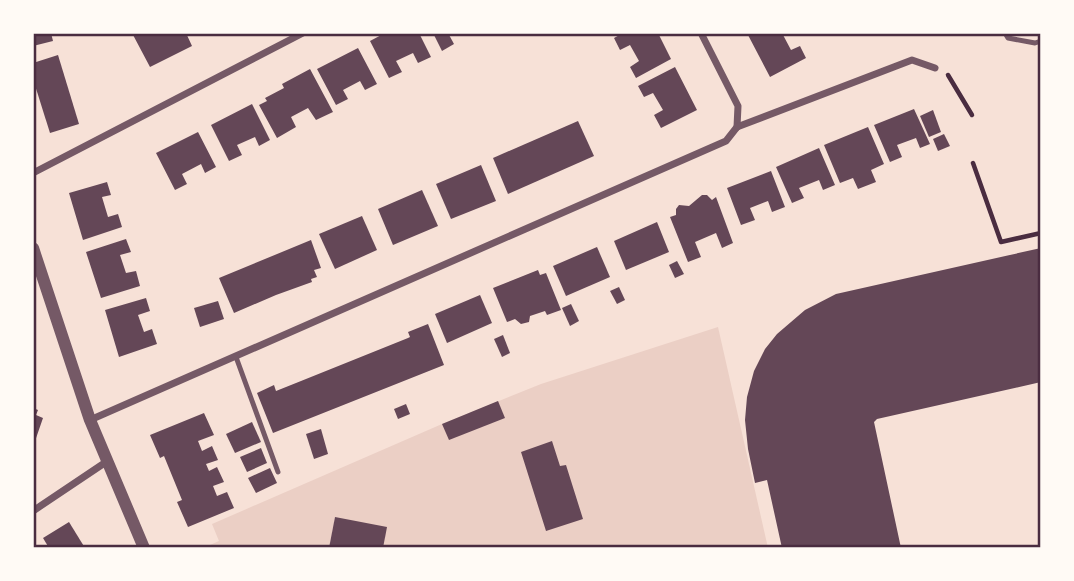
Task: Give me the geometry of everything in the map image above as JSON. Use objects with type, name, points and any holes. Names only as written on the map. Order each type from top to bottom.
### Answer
[{"type":"street","points":[[33,173],[303,33]]},
{"type":"street","points":[[701,33],[738,106],[737,127]]},
{"type":"street","points":[[90,421],[726,142],[737,127],[912,60],[935,68]]},
{"type":"street","points":[[33,248],[37,275],[90,421],[144,548]]},
{"type":"street","points":[[33,511],[106,462]]},
{"type":"lane","points":[[1005,33],[1007,38],[1035,43],[1041,41]]},
{"type":"lane","points":[[236,356],[278,472]]},
{"type":"path","points":[[926,65],[942,64],[972,115]]},
{"type":"path","points":[[973,163],[1001,242],[1041,233]]},
{"type":"shaded area","points":[[718,327],[768,548],[533,548],[532,545],[527,548],[383,548],[335,517],[329,548],[203,548],[219,541],[212,524],[442,424],[541,384]]},
{"type":"building","points":[[33,33],[51,33],[53,41],[33,46]]},
{"type":"building","points":[[132,33],[147,33],[148,36],[152,33],[186,33],[192,46],[150,67]]},
{"type":"building","points":[[385,33],[419,33],[431,57],[418,63],[413,53],[396,61],[402,72],[389,78],[370,41]]},
{"type":"building","points":[[433,33],[448,33],[454,44],[442,51]]},
{"type":"building","points":[[623,33],[658,33],[671,59],[636,78],[630,67],[639,61],[630,45],[620,50],[614,38]]},
{"type":"building","points":[[782,33],[791,50],[800,46],[806,58],[770,77],[748,35]]},
{"type":"building","points":[[358,48],[377,84],[365,90],[360,81],[343,90],[348,99],[336,105],[317,69]]},
{"type":"building","points":[[58,55],[79,124],[50,133],[33,79],[33,63]]},
{"type":"building","points":[[675,67],[697,110],[661,128],[654,115],[663,110],[653,93],[644,97],[638,86]]},
{"type":"building","points":[[310,69],[333,112],[316,120],[308,108],[291,117],[296,127],[277,138],[259,105],[267,101],[265,98],[284,88],[282,84]]},
{"type":"building","points":[[252,104],[270,140],[259,146],[255,137],[237,145],[242,155],[229,161],[211,125]]},
{"type":"building","points":[[914,109],[930,144],[920,148],[916,138],[897,145],[902,157],[890,162],[874,125]]},
{"type":"building","points":[[933,110],[941,132],[929,137],[920,116]]},
{"type":"building","points":[[578,121],[594,156],[508,194],[493,158]]},
{"type":"building","points":[[868,127],[884,164],[871,170],[876,182],[858,189],[853,178],[840,183],[824,145]]},
{"type":"building","points":[[198,132],[216,167],[205,173],[201,164],[182,174],[187,184],[175,190],[156,153]]},
{"type":"building","points":[[944,134],[950,146],[938,151],[933,139]]},
{"type":"building","points":[[819,148],[835,185],[823,190],[819,180],[799,188],[804,198],[792,203],[776,167]]},
{"type":"building","points":[[481,165],[496,201],[451,219],[436,184]]},
{"type":"building","points":[[771,171],[785,207],[772,212],[768,201],[750,208],[755,220],[741,225],[727,188]]},
{"type":"building","points":[[107,182],[111,195],[102,197],[108,217],[118,214],[122,227],[83,240],[69,193]]},
{"type":"building","points":[[422,190],[438,226],[393,245],[378,209]]},
{"type":"building","points":[[702,195],[707,195],[712,200],[716,197],[733,243],[722,248],[716,233],[695,242],[701,257],[688,262],[670,217],[676,215],[679,205],[689,206]]},
{"type":"building","points":[[362,216],[377,250],[335,269],[319,234]]},
{"type":"building","points":[[657,222],[669,252],[626,270],[614,241]]},
{"type":"building","points":[[126,239],[131,252],[120,255],[126,273],[136,271],[140,286],[101,298],[86,252]]},
{"type":"building","points":[[311,240],[321,268],[314,270],[317,277],[311,279],[312,282],[234,313],[219,278]]},
{"type":"building","points":[[597,247],[610,277],[566,296],[553,266]]},
{"type":"building","points":[[1041,248],[1041,382],[877,419],[874,422],[901,548],[782,548],[767,480],[755,483],[745,420],[747,397],[754,371],[765,349],[777,334],[805,310],[836,294]]},
{"type":"building","points":[[677,261],[684,274],[675,278],[669,265]]},
{"type":"building","points":[[538,270],[540,275],[546,273],[561,310],[547,315],[545,311],[530,316],[529,322],[521,324],[515,319],[507,322],[493,288]]},
{"type":"building","points":[[619,287],[625,300],[617,304],[610,291]]},
{"type":"building","points":[[480,295],[492,323],[447,343],[435,314]]},
{"type":"building","points":[[146,298],[150,311],[138,315],[144,332],[152,329],[157,344],[119,357],[105,310]]},
{"type":"building","points":[[218,301],[224,319],[200,327],[194,308]]},
{"type":"building","points":[[571,304],[579,321],[570,326],[562,308]]},
{"type":"building","points":[[428,324],[444,365],[273,433],[257,393],[274,385],[276,391],[408,338],[408,332]]},
{"type":"building","points":[[503,335],[510,353],[502,357],[494,339]]},
{"type":"building","points":[[498,401],[505,418],[449,440],[442,424]]},
{"type":"building","points":[[406,404],[410,414],[398,419],[394,409]]},
{"type":"building","points":[[33,408],[38,410],[36,415],[43,418],[34,444]]},
{"type":"building","points":[[204,413],[214,435],[198,441],[202,451],[212,446],[218,460],[206,464],[209,471],[217,467],[224,482],[213,486],[217,496],[227,492],[234,508],[188,527],[177,502],[182,500],[164,456],[160,458],[150,435]]},
{"type":"building","points":[[252,422],[261,442],[235,453],[226,434]]},
{"type":"building","points":[[321,429],[328,454],[314,459],[306,434]]},
{"type":"building","points":[[552,441],[560,466],[566,465],[583,519],[546,531],[521,452]]},
{"type":"building","points":[[261,448],[267,463],[247,472],[240,457]]},
{"type":"building","points":[[270,468],[277,483],[256,493],[248,478]]},
{"type":"building","points":[[335,517],[387,527],[383,548],[329,548]]},
{"type":"building","points":[[69,522],[85,548],[49,548],[43,538]]}]
